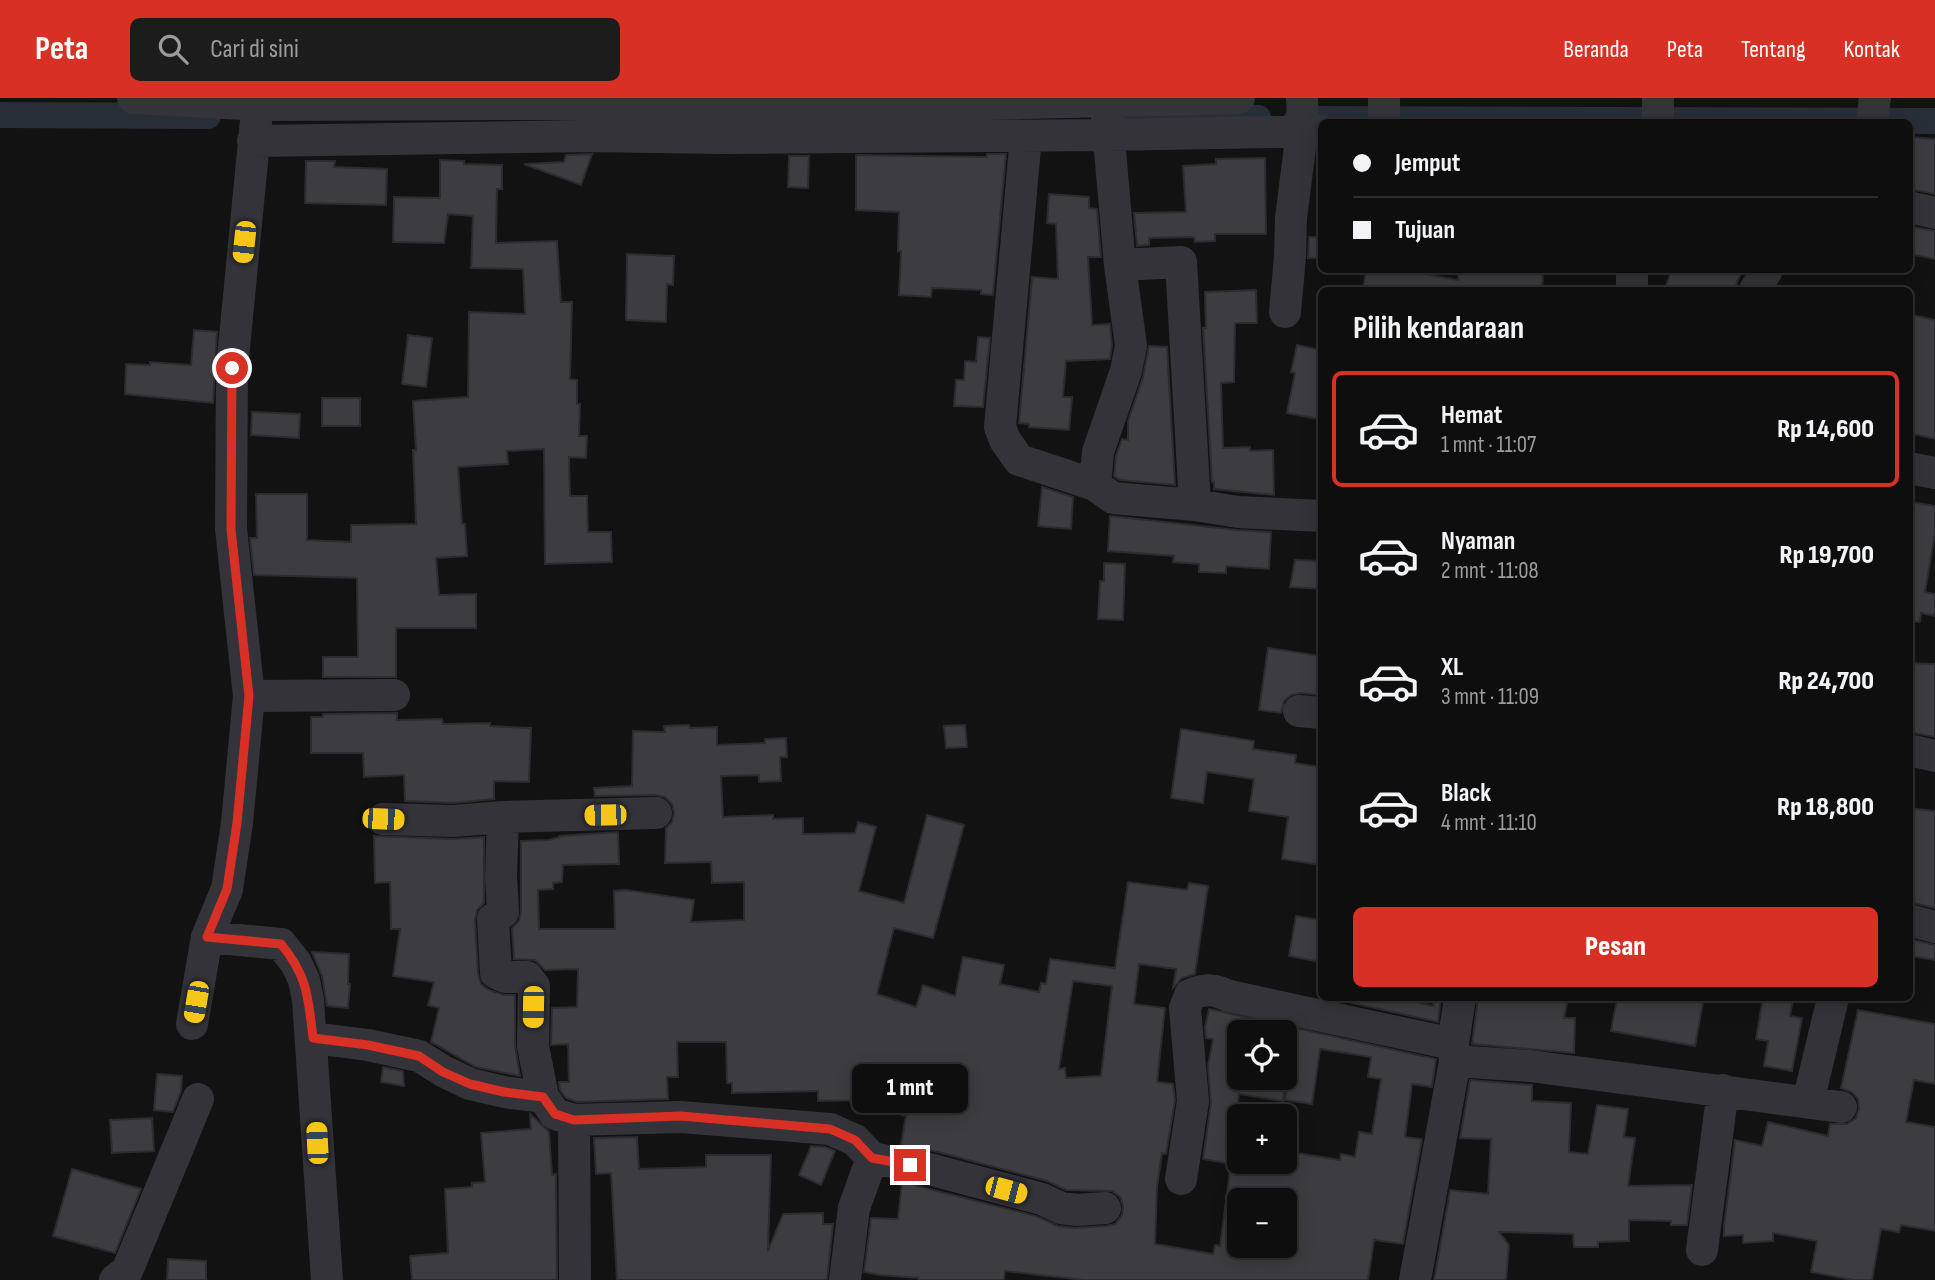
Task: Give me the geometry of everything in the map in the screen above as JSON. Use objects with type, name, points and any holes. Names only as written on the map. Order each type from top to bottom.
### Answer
[{"type":"street","points":[[133,98],[256,124],[588,136],[734,138],[1026,136],[1107,118],[1240,98]]},
{"type":"street","points":[[256,124],[529,104],[1107,118],[1306,118],[1291,218],[1285,312]]},
{"type":"street","points":[[1095,485],[1098,452],[1129,359],[1129,326],[1120,265],[1107,118]]},
{"type":"street","points":[[192,1024],[207,937],[227,889],[237,823],[249,696],[231,529],[232,368],[256,124]]},
{"type":"street","points":[[1026,136],[1000,427],[1005,440],[1019,460],[1095,485],[1113,498],[1195,505],[1238,512],[1318,516]]},
{"type":"street","points":[[1913,208],[1935,213]]},
{"type":"street","points":[[1120,265],[1181,262],[1195,505]]},
{"type":"street","points":[[1913,469],[1935,473]]},
{"type":"street","points":[[249,696],[394,695]]},
{"type":"street","points":[[1913,751],[1935,756]]},
{"type":"street","points":[[383,819],[453,821],[503,817],[656,814]]},
{"type":"street","points":[[503,817],[503,912],[493,919],[496,973],[505,977],[527,977],[534,986],[533,1046],[543,1097],[555,1114],[574,1120],[681,1116],[830,1129],[855,1140],[872,1158],[942,1172],[1042,1199],[1062,1208],[1105,1208]]},
{"type":"street","points":[[1913,921],[1935,927]]},
{"type":"street","points":[[207,937],[281,944],[296,963],[304,980],[313,1038],[327,1280]]},
{"type":"street","points":[[1181,1179],[1193,1101],[1185,1008],[1190,995],[1202,989],[1454,1053],[1530,1066],[1841,1107]]},
{"type":"street","points":[[1415,1280],[1454,1053],[1460,1001]]},
{"type":"street","points":[[1808,1102],[1832,1001]]},
{"type":"street","points":[[313,1038],[368,1045],[419,1056],[443,1072],[470,1084],[543,1097]]},
{"type":"street","points":[[1702,1250],[1723,1090]]},
{"type":"street","points":[[115,1280],[127,1271],[198,1099]]},
{"type":"street","points":[[574,1120],[575,1280]]},
{"type":"street","points":[[845,1280],[854,1208],[872,1158]]},
{"type":"building","points":[[1913,137],[1935,139],[1935,194],[1913,190]]},
{"type":"building","points":[[592,154],[581,185],[524,164],[564,162],[566,155]]},
{"type":"building","points":[[987,154],[1006,154],[993,295],[981,294],[981,290],[932,288],[931,297],[899,295],[899,212],[856,210],[856,155],[987,157]]},
{"type":"building","points":[[789,156],[809,156],[808,188],[788,187]]},
{"type":"building","points":[[1265,158],[1266,234],[1215,234],[1215,241],[1195,242],[1194,237],[1149,238],[1149,245],[1137,246],[1134,213],[1186,212],[1183,166],[1216,164],[1216,159]]},
{"type":"building","points":[[440,160],[502,165],[502,189],[497,189],[496,243],[557,241],[561,302],[572,302],[570,379],[577,380],[577,404],[580,404],[579,436],[587,436],[586,458],[569,457],[570,496],[587,496],[588,532],[611,532],[612,562],[545,564],[544,449],[507,451],[508,464],[458,467],[467,556],[436,558],[439,595],[476,594],[476,628],[396,628],[396,677],[323,677],[323,657],[358,657],[357,578],[254,575],[250,538],[257,538],[256,494],[307,494],[307,540],[351,542],[351,525],[416,524],[413,401],[468,397],[469,312],[525,314],[523,269],[471,268],[473,216],[448,214],[444,243],[393,242],[394,197],[440,198]]},
{"type":"building","points":[[306,161],[335,161],[334,167],[387,169],[386,205],[305,203]]},
{"type":"building","points":[[1049,194],[1089,197],[1089,208],[1097,209],[1101,257],[1088,257],[1092,325],[1110,324],[1112,345],[1110,359],[1066,361],[1063,397],[1072,397],[1069,430],[1029,427],[1029,424],[1019,423],[1032,277],[1058,279],[1056,224],[1047,223]]},
{"type":"building","points":[[1913,227],[1935,231],[1935,259],[1913,255]]},
{"type":"building","points":[[1309,237],[1318,237],[1318,258],[1308,258]]},
{"type":"building","points":[[627,254],[674,256],[673,285],[667,284],[666,322],[626,320]]},
{"type":"building","points":[[1366,273],[1418,273],[1458,280],[1458,273],[1543,273],[1542,287],[1363,287]]},
{"type":"building","points":[[1671,273],[1741,273],[1735,287],[1665,287]]},
{"type":"building","points":[[1256,290],[1257,323],[1235,323],[1234,382],[1221,383],[1223,448],[1273,450],[1274,495],[1214,489],[1212,482],[1203,328],[1206,328],[1205,292]]},
{"type":"building","points":[[1913,315],[1935,320],[1935,439],[1913,434]]},
{"type":"building","points":[[194,330],[217,332],[213,403],[125,394],[126,364],[150,365],[150,362],[191,365]]},
{"type":"building","points":[[408,335],[432,338],[426,387],[402,384]]},
{"type":"building","points":[[978,337],[990,338],[983,407],[954,406],[956,380],[964,380],[965,361],[976,362]]},
{"type":"building","points":[[1297,345],[1318,349],[1318,419],[1287,413],[1295,373],[1291,372]]},
{"type":"building","points":[[1149,346],[1167,347],[1175,485],[1120,480],[1114,476],[1116,456],[1122,439],[1128,440],[1128,421],[1143,377]]},
{"type":"building","points":[[322,398],[360,398],[360,426],[322,426]]},
{"type":"building","points":[[252,412],[300,414],[299,438],[251,435]]},
{"type":"building","points":[[1042,487],[1073,497],[1071,529],[1038,526]]},
{"type":"building","points":[[1913,502],[1935,506],[1935,533],[1925,592],[1935,594],[1935,616],[1921,613],[1920,622],[1913,621]]},
{"type":"building","points":[[1110,516],[1271,532],[1269,569],[1226,566],[1226,573],[1199,572],[1199,564],[1173,562],[1174,556],[1108,551]]},
{"type":"building","points":[[1295,560],[1318,561],[1318,589],[1290,587]]},
{"type":"building","points":[[1104,563],[1125,564],[1123,620],[1098,619]]},
{"type":"building","points":[[1268,648],[1318,656],[1318,695],[1291,695],[1284,701],[1281,713],[1259,710]]},
{"type":"building","points":[[1913,663],[1935,664],[1935,737],[1913,733]]},
{"type":"building","points":[[397,713],[397,720],[442,719],[443,724],[490,723],[490,726],[531,728],[529,782],[494,781],[494,799],[453,803],[405,801],[404,775],[364,777],[363,753],[311,753],[311,717],[323,717],[323,714]]},
{"type":"building","points":[[965,725],[967,747],[946,748],[944,726]]},
{"type":"building","points":[[664,726],[717,727],[717,745],[765,743],[765,739],[786,738],[787,757],[780,757],[781,781],[759,782],[759,775],[721,776],[723,817],[773,815],[773,819],[803,818],[803,834],[855,833],[858,822],[876,827],[859,891],[904,903],[927,815],[964,825],[933,938],[894,928],[877,994],[916,1007],[923,985],[955,996],[963,957],[1004,965],[1000,984],[1039,992],[1041,983],[1046,984],[1050,959],[1115,968],[1128,882],[1187,890],[1189,883],[1208,886],[1195,974],[1182,978],[1173,988],[1176,969],[1139,964],[1134,1004],[1165,1008],[1157,1082],[1173,1084],[1175,1100],[1166,1154],[1162,1153],[1157,1187],[1155,1244],[1213,1254],[1215,1245],[1220,1246],[1227,1194],[1227,1258],[1297,1258],[1297,1188],[1228,1188],[1230,1174],[1297,1174],[1297,1153],[1340,1160],[1341,1154],[1355,1157],[1359,1132],[1372,1134],[1381,1079],[1368,1077],[1371,1057],[1320,1049],[1312,1104],[1285,1100],[1286,1090],[1297,1090],[1297,1028],[1436,1059],[1432,1087],[1412,1084],[1405,1137],[1422,1139],[1403,1244],[1374,1240],[1368,1280],[1084,1280],[1005,1271],[1004,1280],[918,1280],[880,1275],[864,1272],[871,1218],[898,1219],[902,1182],[1036,1216],[1058,1226],[1075,1228],[1115,1224],[1122,1215],[1123,1206],[1120,1197],[1112,1191],[1066,1190],[1047,1181],[901,1145],[906,1116],[874,1107],[875,1100],[818,1101],[818,1091],[732,1093],[732,1083],[727,1083],[726,1042],[677,1042],[678,1077],[667,1077],[668,1099],[577,1102],[566,1098],[560,1090],[559,1082],[569,1082],[568,1044],[551,1045],[552,1008],[577,1007],[578,969],[545,970],[535,960],[514,959],[512,928],[519,921],[521,912],[521,841],[618,832],[619,864],[563,865],[562,882],[553,883],[553,889],[538,890],[539,929],[615,929],[614,891],[626,890],[694,900],[691,922],[744,920],[744,882],[712,883],[711,862],[665,863],[666,828],[672,822],[674,813],[672,804],[665,797],[595,796],[594,788],[632,786],[633,731],[665,732]],"holes":[[[1073,981],[1112,986],[1101,1076],[1066,1078],[1065,1068],[1059,1069]]]},
{"type":"building","points":[[1181,729],[1254,741],[1253,749],[1296,755],[1295,763],[1318,767],[1318,865],[1282,859],[1288,817],[1249,811],[1254,779],[1207,772],[1203,803],[1171,798]]},
{"type":"building","points":[[1913,808],[1935,811],[1935,908],[1913,903]]},
{"type":"building","points":[[374,836],[452,839],[484,837],[484,903],[477,910],[475,920],[478,974],[481,984],[489,990],[515,995],[515,1046],[520,1076],[476,1067],[431,1042],[439,1008],[428,1005],[434,982],[393,976],[400,929],[391,929],[390,882],[375,883]]},
{"type":"building","points":[[1296,916],[1318,920],[1318,961],[1289,956]]},
{"type":"building","points":[[1913,940],[1935,945],[1935,960],[1913,956]]},
{"type":"building","points":[[312,952],[349,954],[348,1008],[327,1006],[322,976]]},
{"type":"building","points":[[1410,1001],[1433,1006],[1434,1001],[1441,1001],[1438,1022],[1352,1003]]},
{"type":"building","points":[[1478,1001],[1567,1001],[1564,1018],[1575,1018],[1574,1053],[1472,1044]]},
{"type":"building","points":[[1616,1001],[1703,1002],[1695,1046],[1611,1031]]},
{"type":"building","points":[[1762,1001],[1792,1001],[1790,1016],[1802,1018],[1792,1071],[1764,1066],[1768,1041],[1756,1039]]},
{"type":"building","points":[[1209,1009],[1259,1020],[1227,1020],[1227,1090],[1284,1090],[1283,1101],[1239,1094],[1238,1104],[1227,1104],[1227,1163],[1203,1159],[1211,1103],[1208,1066],[1213,1039],[1206,1038],[1205,1027]]},
{"type":"building","points":[[1858,1010],[1935,1024],[1935,1084],[1914,1080],[1906,1122],[1935,1127],[1935,1231],[1901,1225],[1899,1232],[1881,1229],[1872,1280],[1853,1280],[1811,1272],[1817,1241],[1773,1233],[1773,1241],[1743,1243],[1743,1235],[1724,1236],[1735,1140],[1762,1146],[1768,1122],[1828,1136],[1830,1124],[1847,1124],[1856,1118],[1858,1099],[1852,1092],[1841,1088]]},
{"type":"building","points":[[383,1067],[403,1071],[404,1086],[381,1082]]},
{"type":"building","points":[[157,1074],[182,1076],[181,1091],[173,1112],[154,1110]]},
{"type":"building","points":[[1470,1080],[1532,1085],[1532,1101],[1571,1103],[1569,1152],[1588,1154],[1597,1105],[1628,1109],[1624,1137],[1635,1138],[1628,1186],[1692,1185],[1687,1225],[1671,1225],[1671,1221],[1629,1220],[1629,1241],[1598,1242],[1598,1247],[1574,1247],[1573,1234],[1499,1232],[1509,1245],[1506,1280],[1434,1280],[1450,1190],[1488,1194],[1491,1139],[1460,1138]]},
{"type":"building","points":[[530,1114],[549,1132],[552,1175],[556,1174],[557,1280],[412,1280],[410,1256],[448,1253],[445,1189],[472,1187],[472,1183],[485,1182],[481,1133],[531,1129]]},
{"type":"building","points":[[152,1118],[154,1151],[112,1153],[110,1120]]},
{"type":"building","points":[[637,1137],[639,1169],[706,1167],[706,1155],[771,1155],[768,1251],[783,1214],[823,1213],[823,1224],[833,1224],[827,1280],[617,1280],[611,1173],[596,1174],[594,1138]]},
{"type":"building","points":[[811,1146],[835,1151],[821,1185],[799,1175]]},
{"type":"building","points":[[72,1169],[141,1189],[115,1253],[53,1236]]},
{"type":"building","points":[[168,1259],[206,1261],[206,1280],[167,1280]]},
{"type":"waterway","points":[[0,115],[208,116]]},
{"type":"waterway","points":[[1129,115],[1258,118]]},
{"type":"waterway","points":[[1297,119],[1318,119]]},
{"type":"waterway","points":[[1913,121],[1935,121]]},
{"type":"route","points":[[232,368],[231,529],[249,696],[237,823],[227,889],[207,937],[281,944],[296,963],[304,980],[313,1038],[368,1045],[419,1056],[443,1072],[470,1084],[543,1097],[555,1114],[574,1120],[681,1116],[830,1129],[855,1140],[872,1158],[910,1165]]}]
